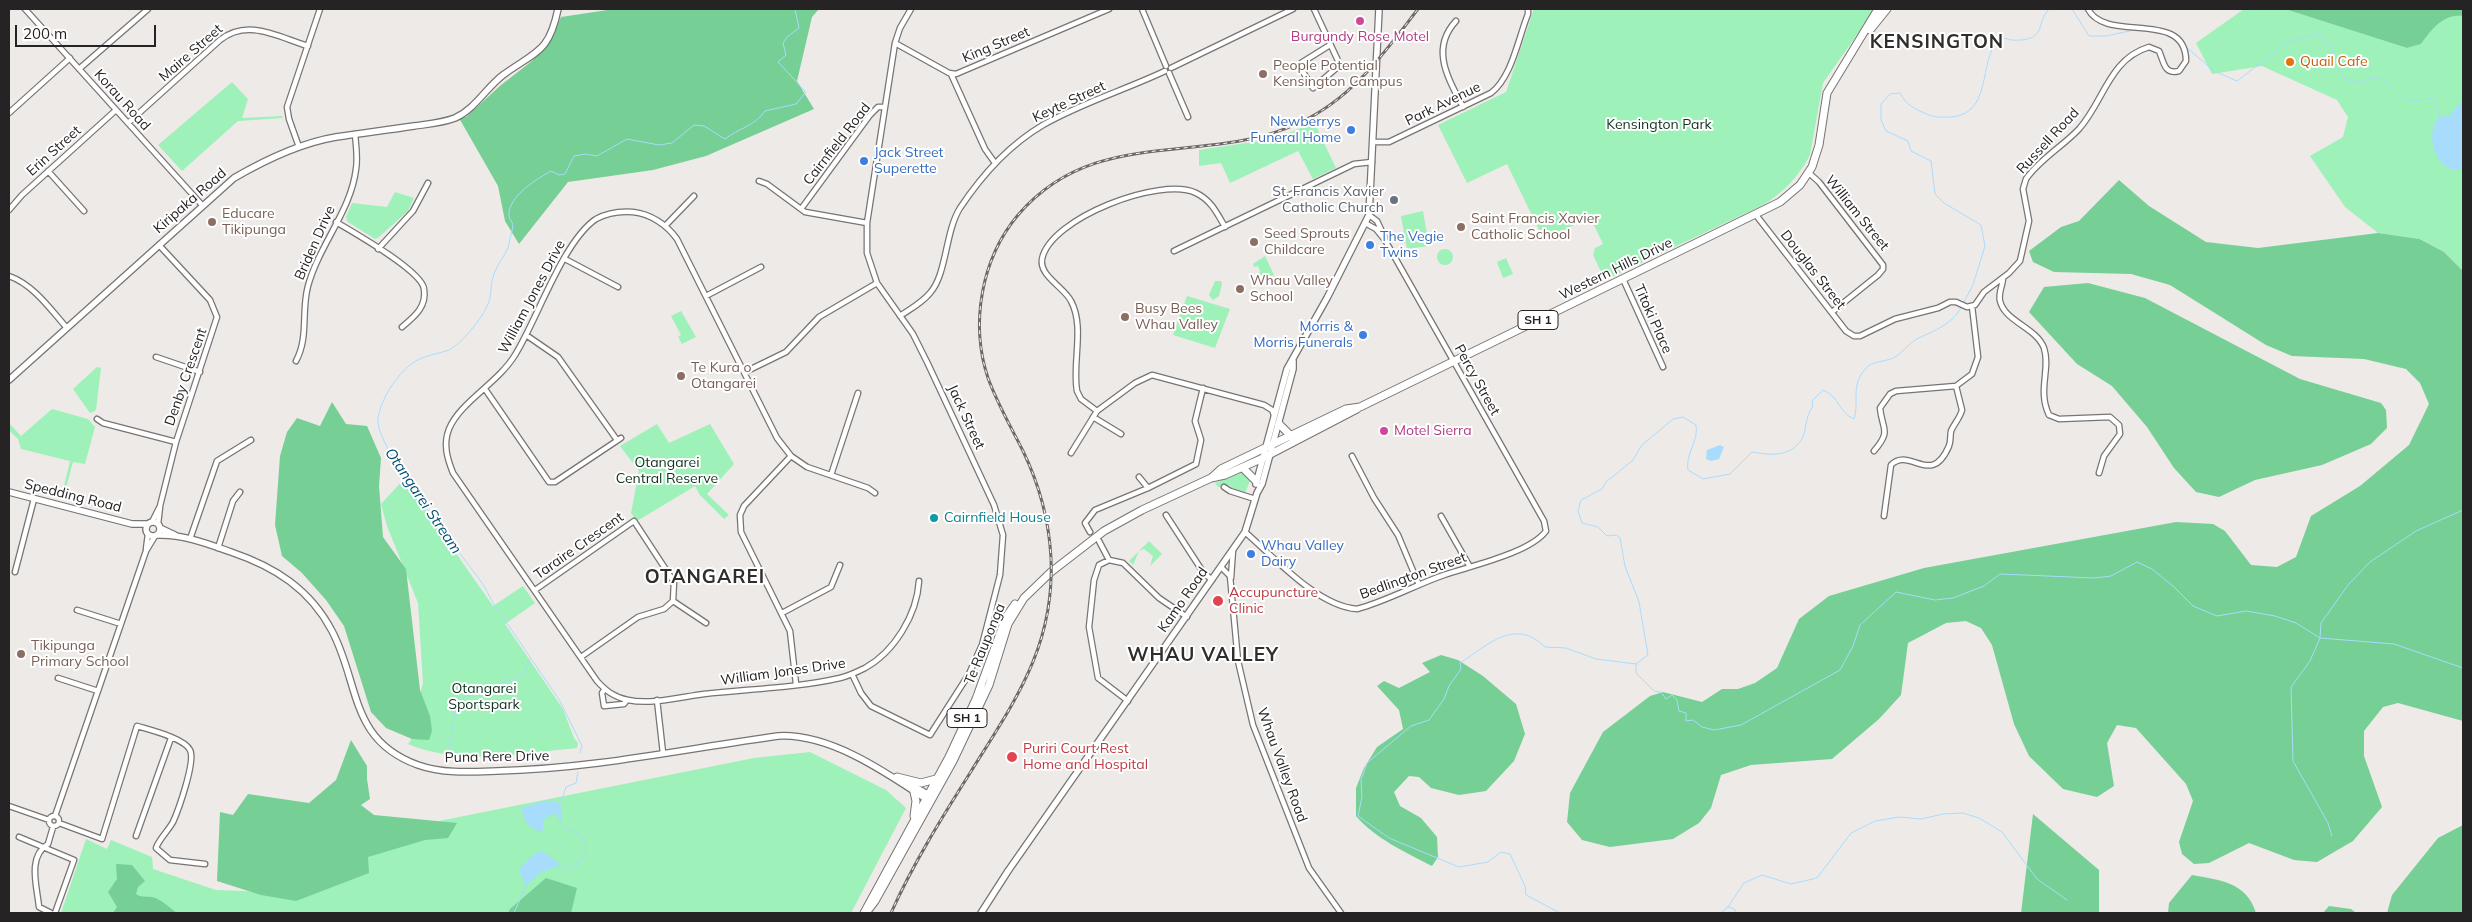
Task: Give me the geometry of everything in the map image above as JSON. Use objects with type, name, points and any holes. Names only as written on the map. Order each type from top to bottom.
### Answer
[{"type":"highway","name":"Western Hills Drive","points":[[1212,478],[1222,469],[1268,451],[1273,444],[1346,409],[1360,407],[1756,215],[1786,198],[1809,173],[1819,145],[1827,93],[1878,9]]},
{"type":"highway","name":"Western Hills Drive","points":[[1862,37],[1887,9]]},
{"type":"highway","name":"Te Rauponga","points":[[865,913],[875,901],[929,798],[936,779],[962,729],[1011,608],[1029,586],[1080,546],[1142,510],[1212,478],[1243,468],[1263,458],[1268,451],[1349,415],[1360,407]]},
{"type":"highway","points":[[1279,424],[1291,436]]},
{"type":"highway","points":[[1243,468],[1256,481]]},
{"type":"highway","name":"Te Rauponga","points":[[865,913],[912,824],[953,761],[989,686],[1008,624],[1015,611],[1033,588],[1089,541]]},
{"type":"highway","points":[[895,777],[921,783],[936,779]]},
{"type":"highway","points":[[912,824],[916,801],[914,792]]},
{"type":"main road","name":"Kiripaka Road","points":[[9,380],[234,178],[299,147],[355,134],[444,122],[462,114],[496,81],[527,61],[541,49],[552,34],[558,9]]},
{"type":"main road","name":"Kamo Road","points":[[982,913],[1008,871],[1245,532],[1256,496],[1262,484],[1274,416],[1287,369],[1293,361],[1369,215],[1379,9]]},
{"type":"main road","name":"Kamo Road","points":[[1273,444],[1293,369],[1293,361]]},
{"type":"main road","name":"Kamo Road","points":[[1256,496],[1256,481],[1263,458]]},
{"type":"main road","name":"Spedding Road","points":[[9,492],[132,524],[155,524]]},
{"type":"main road","name":"Spedding Road","points":[[132,524],[147,533],[157,536]]},
{"type":"main road","name":"Puna Rere Drive","points":[[155,524],[175,535],[254,560],[274,570],[297,586],[312,601],[328,624],[337,642],[356,704],[362,717],[383,744],[412,763],[445,771],[551,770],[778,736],[803,737],[833,746],[895,777],[929,798]]},
{"type":"main road","points":[[147,533],[155,524]]},
{"type":"main road","points":[[155,524],[157,536]]},
{"type":"main road","name":"Puna Rere Drive","points":[[157,536],[175,535]]},
{"type":"main road","name":"Puna Rere Drive","points":[[895,777],[914,792],[929,798]]},
{"type":"street","name":"Korau Road","points":[[25,9],[202,205]]},
{"type":"street","points":[[79,69],[148,9]]},
{"type":"street","points":[[299,147],[289,119],[287,107],[320,9]]},
{"type":"street","name":"Cairnfield Road","points":[[801,210],[870,115],[878,107],[884,107],[895,43],[900,28],[911,9]]},
{"type":"street","name":"King Street","points":[[895,43],[951,74],[958,73],[1012,52],[1022,45],[1109,9]]},
{"type":"street","points":[[1142,9],[1188,117]]},
{"type":"street","name":"Keyte Street","points":[[900,316],[932,292],[937,282],[955,217],[995,163],[1018,142],[1048,122],[1168,69],[1293,9]]},
{"type":"street","points":[[1314,9],[1340,65],[1313,88],[1300,67],[1301,63],[1330,45]]},
{"type":"street","name":"Park Avenue","points":[[1373,142],[1389,142],[1463,107],[1499,86],[1505,76],[1528,14],[1528,9]]},
{"type":"street","name":"Russell Road","points":[[1972,306],[1989,288],[2018,264],[2026,238],[2028,215],[2024,189],[2026,179],[2081,126],[2115,70],[2136,52],[2150,47],[2158,51],[2165,68],[2170,71],[2179,71],[2186,61],[2184,47],[2170,33],[2104,21],[2092,16],[2088,9]]},
{"type":"street","points":[[1456,20],[1445,37],[1442,58],[1446,73],[1463,107]]},
{"type":"street","name":"Maire Street","points":[[128,123],[220,40],[234,31],[254,29],[308,46]]},
{"type":"street","points":[[9,114],[70,58]]},
{"type":"street","points":[[951,74],[985,148],[995,163]]},
{"type":"street","name":"Jack Street","points":[[852,674],[861,693],[872,706],[930,735],[969,674],[982,645],[1000,575],[1003,535],[994,505],[949,408],[913,334],[877,283],[867,253],[867,223],[884,107]]},
{"type":"street","name":"Erin Street","points":[[9,210],[48,171],[116,110]]},
{"type":"street","name":"Briden Drive","points":[[296,361],[303,342],[307,288],[321,250],[336,222],[354,179],[357,157],[355,134]]},
{"type":"street","points":[[1174,251],[1354,164],[1372,162]]},
{"type":"street","points":[[48,171],[84,211]]},
{"type":"street","name":"William Street","points":[[1809,173],[1819,182],[1882,262],[1883,269],[1832,312]]},
{"type":"street","points":[[759,181],[767,184],[801,210],[818,216],[867,223]]},
{"type":"street","points":[[378,248],[413,211],[428,183]]},
{"type":"street","points":[[1097,412],[1084,402],[1077,392],[1074,308],[1064,291],[1045,272],[1042,263],[1046,250],[1068,226],[1094,211],[1135,195],[1164,189],[1186,189],[1202,196],[1214,208],[1225,227]]},
{"type":"street","points":[[665,226],[694,196]]},
{"type":"street","name":"William Jones Drive","points":[[875,492],[807,467],[791,456],[778,438],[677,239],[665,226],[652,218],[637,213],[617,212],[598,218],[578,237],[526,335],[505,369],[459,413],[446,439],[447,456],[453,473],[604,690],[627,700],[657,700],[796,684],[833,679],[852,674],[875,661],[900,634],[918,590],[919,581]]},
{"type":"street","name":"Percy Street","points":[[1369,215],[1376,221],[1544,521],[1546,531]]},
{"type":"street","name":"Douglas Street","points":[[1756,215],[1846,331],[1854,336],[1860,336],[1906,314],[1938,308],[1954,302],[1964,307],[1972,306]]},
{"type":"street","points":[[336,222],[378,248],[416,275],[424,288],[421,307],[402,327]]},
{"type":"street","name":"Percy Street","points":[[1365,223],[1376,229],[1385,240]]},
{"type":"street","name":"Denby Crescent","points":[[155,524],[176,442],[216,326],[216,313],[210,300],[159,245]]},
{"type":"street","points":[[565,259],[618,287]]},
{"type":"street","points":[[706,296],[761,267]]},
{"type":"street","points":[[9,276],[20,281],[36,293],[67,328]]},
{"type":"street","points":[[2003,278],[1999,298],[2001,303],[2011,316],[2034,334],[2043,346],[2046,358],[2043,397],[2049,416],[2059,419],[2110,417],[2119,425],[2120,434],[2104,456],[2099,473]]},
{"type":"street","name":"Titoki Place","points":[[1623,280],[1662,367]]},
{"type":"street","points":[[745,372],[786,352],[819,318],[877,283]]},
{"type":"street","points":[[1874,451],[1882,442],[1885,433],[1885,422],[1880,408],[1885,399],[1896,391],[1956,386],[1972,374],[1978,362],[1972,306]]},
{"type":"street","points":[[485,390],[549,482],[555,482],[619,439],[558,357],[526,335]]},
{"type":"street","points":[[156,357],[200,372]]},
{"type":"street","points":[[1071,453],[1097,412],[1135,383],[1152,375],[1264,405],[1271,405],[1278,400]]},
{"type":"street","points":[[1884,516],[1891,465],[1899,459],[1904,459],[1925,466],[1932,466],[1942,459],[1946,452],[1952,429],[1962,410],[1956,386]]},
{"type":"street","points":[[1090,532],[1086,526],[1086,521],[1095,510],[1194,466],[1198,460],[1201,440],[1195,421],[1203,388]]},
{"type":"street","points":[[831,475],[858,393]]},
{"type":"street","points":[[1264,405],[1272,410],[1274,416]]},
{"type":"street","points":[[1093,417],[1121,434]]},
{"type":"street","points":[[97,419],[103,423],[176,442]]},
{"type":"street","points":[[190,539],[216,461],[251,440]]},
{"type":"street","points":[[791,456],[744,506],[739,522],[741,532],[790,631],[796,684]]},
{"type":"street","points":[[1352,456],[1374,498],[1398,535],[1419,585]]},
{"type":"street","points":[[1139,476],[1148,488]]},
{"type":"street","points":[[1224,487],[1230,491],[1256,496]]},
{"type":"street","points":[[218,548],[234,500],[240,492]]},
{"type":"street","points":[[15,572],[34,499]]},
{"type":"street","points":[[1166,515],[1202,572],[1212,580]]},
{"type":"street","points":[[1440,516],[1470,567]]},
{"type":"street","name":"Taraire Crescent","points":[[535,590],[634,521],[674,582],[673,601]]},
{"type":"street","name":"Bedlington Street","points":[[1245,532],[1312,591],[1351,608],[1364,607],[1419,585],[1510,553],[1546,531]]},
{"type":"street","points":[[49,820],[55,816],[146,551],[147,533]]},
{"type":"street","points":[[146,551],[157,536]]},
{"type":"street","points":[[1099,541],[1109,560]]},
{"type":"street","name":"Whau Valley Road","points":[[1233,550],[1231,583],[1238,661],[1253,725],[1309,868],[1341,913]]},
{"type":"street","points":[[1128,701],[1098,678],[1089,630],[1096,570],[1103,562],[1109,560],[1123,563],[1159,598],[1187,617]]},
{"type":"street","points":[[782,613],[830,587],[840,565]]},
{"type":"street","name":"Whau Valley Road","points":[[1222,567],[1228,572],[1231,583]]},
{"type":"street","points":[[581,657],[634,620],[664,609],[673,601],[706,623]]},
{"type":"street","points":[[78,610],[121,624]]},
{"type":"street","points":[[58,678],[98,691]]},
{"type":"street","name":"William Jones Drive","points":[[604,690],[602,693],[604,706],[624,704],[627,700]]},
{"type":"street","points":[[657,700],[663,753]]},
{"type":"street","points":[[55,816],[59,823],[102,839],[137,726],[171,738],[190,751],[188,776],[173,822],[156,848],[170,860],[205,864]]},
{"type":"street","points":[[136,836],[171,738]]},
{"type":"street","points":[[9,806],[49,820]]},
{"type":"street","points":[[49,820],[50,825],[53,826]]},
{"type":"street","points":[[51,913],[39,907],[34,863],[48,844],[53,826],[59,823]]},
{"type":"street","points":[[19,837],[74,860],[55,913]]},
{"type":"green space","points":[[614,9],[819,9],[812,17],[797,81],[814,109],[706,156],[653,170],[568,182],[519,244],[505,221],[498,186],[459,118],[466,117],[501,85],[532,61],[552,37],[561,17]]},
{"type":"green space","name":"Kensington Park","points":[[1534,9],[1875,9],[1823,83],[1810,155],[1790,183],[1763,205],[1605,280],[1593,255],[1595,248],[1603,244],[1590,217],[1544,240],[1507,164],[1467,183],[1438,125],[1506,92]]},
{"type":"green space","points":[[2244,9],[2285,9],[2407,48],[2421,44],[2434,28],[2444,20],[2450,17],[2463,16],[2463,271],[2444,252],[2421,239],[2378,233],[2345,207],[2310,156],[2343,137],[2348,117],[2337,100],[2262,66],[2212,74],[2196,43]]},
{"type":"green space","points":[[2285,9],[2463,9],[2463,16],[2450,17],[2444,20],[2434,28],[2421,44],[2407,48]]},
{"type":"green space","points":[[232,82],[248,99],[242,118],[282,116],[283,118],[238,121],[182,171],[158,145]]},
{"type":"green space","points":[[1314,122],[1336,168],[1313,179],[1298,151],[1230,183],[1221,163],[1199,166],[1199,150],[1266,140],[1282,136]]},
{"type":"green space","points":[[2119,180],[2149,206],[2206,242],[2258,248],[2378,233],[2420,239],[2444,252],[2463,271],[2463,721],[2398,703],[2383,707],[2364,731],[2364,756],[2382,807],[2353,841],[2317,862],[2294,860],[2249,843],[2209,863],[2194,864],[2182,854],[2179,842],[2193,801],[2186,784],[2136,728],[2117,725],[2107,743],[2114,786],[2097,797],[2063,789],[2029,756],[2014,724],[1992,645],[1981,628],[1966,621],[1946,623],[1908,643],[1901,695],[1879,719],[1832,759],[1751,765],[1721,775],[1711,808],[1699,823],[1673,839],[1610,847],[1582,840],[1567,822],[1570,793],[1603,732],[1650,696],[1663,692],[1702,702],[1722,689],[1738,689],[1755,683],[1777,668],[1799,619],[1829,596],[1924,568],[2176,522],[2213,524],[2225,531],[2251,565],[2277,567],[2296,557],[2311,516],[2360,486],[2409,445],[2429,404],[2420,383],[2406,369],[2364,359],[2292,356],[2266,345],[2170,285],[2131,274],[2054,272],[2033,262],[2029,251],[2061,227],[2079,221]]},
{"type":"green space","points":[[395,192],[414,198],[408,211],[379,237],[375,239],[348,222],[346,217],[352,203],[387,207]]},
{"type":"green space","points":[[1423,211],[1429,246],[1407,249],[1401,216]]},
{"type":"green space","points":[[1445,249],[1451,251],[1453,257],[1451,263],[1445,265],[1439,263],[1437,257],[1439,251]]},
{"type":"green space","points":[[1265,256],[1274,275],[1266,279],[1259,274],[1258,266],[1254,267],[1253,264]]},
{"type":"green space","points":[[1506,258],[1513,274],[1503,278],[1497,262]]},
{"type":"green space","points":[[1215,281],[1221,281],[1222,284],[1219,296],[1213,300],[1209,295]]},
{"type":"green space","points":[[2088,283],[2145,298],[2300,379],[2381,403],[2386,410],[2387,428],[2371,444],[2322,465],[2255,480],[2219,497],[2196,492],[2174,468],[2147,427],[2112,386],[2077,364],[2029,312],[2044,287]]},
{"type":"green space","points":[[1187,296],[1230,309],[1215,348],[1173,335]]},
{"type":"green space","points":[[681,311],[696,337],[682,344],[678,337],[681,335],[671,316]]},
{"type":"green space","points":[[97,367],[101,368],[96,410],[90,413],[73,389]]},
{"type":"green space","points":[[332,402],[346,424],[367,426],[381,458],[379,486],[383,537],[406,569],[420,690],[430,716],[432,731],[429,740],[412,739],[386,728],[371,712],[344,626],[326,600],[302,573],[282,556],[275,525],[280,456],[287,432],[297,418],[320,426]]},
{"type":"green space","points":[[52,409],[88,419],[95,427],[85,464],[73,462],[63,499],[61,499],[70,461],[21,449],[18,439],[9,430],[9,423],[21,436]]},
{"type":"green space","name":"Otangarei Central Reserve","points":[[657,424],[669,443],[710,424],[734,464],[707,494],[729,515],[724,519],[700,495],[695,486],[637,521],[631,513],[639,471],[620,446]]},
{"type":"green space","points":[[1242,472],[1250,481],[1245,493],[1233,490],[1230,485],[1218,487],[1215,483]]},
{"type":"green space","name":"Otangarei Sportspark","points":[[404,479],[493,606],[523,586],[535,603],[505,624],[563,709],[574,738],[578,743],[577,748],[513,755],[470,756],[428,751],[408,744],[425,719],[420,694],[423,683],[418,603],[387,526],[381,504]]},
{"type":"green space","points":[[1149,541],[1162,554],[1150,566],[1153,556],[1144,549],[1139,551]]},
{"type":"green space","points":[[1139,551],[1133,565],[1129,561]]},
{"type":"green space","points":[[1441,655],[1458,660],[1483,676],[1516,704],[1525,734],[1514,761],[1486,791],[1459,795],[1431,788],[1419,777],[1409,776],[1394,792],[1400,806],[1421,818],[1437,837],[1438,857],[1432,866],[1391,844],[1373,832],[1356,816],[1356,788],[1364,768],[1377,747],[1403,729],[1399,710],[1377,686],[1384,681],[1399,688],[1430,672],[1422,663]]},
{"type":"green space","points":[[351,740],[367,766],[370,799],[361,805],[374,815],[457,823],[448,838],[425,840],[368,857],[369,873],[296,901],[261,895],[217,881],[220,812],[233,815],[248,794],[309,803],[336,780]]},
{"type":"green space","points":[[810,752],[886,790],[906,808],[851,913],[61,913],[86,839],[107,849],[111,840],[152,857],[153,869],[216,890],[296,893],[419,825],[754,758]]},
{"type":"green space","points":[[2033,814],[2099,870],[2099,913],[2021,913]]},
{"type":"green space","points":[[2463,825],[2463,913],[2387,913],[2392,895],[2438,838]]},
{"type":"green space","points":[[116,864],[132,865],[145,881],[138,887],[136,894],[155,898],[177,913],[113,913],[117,907],[108,892],[117,879]]},
{"type":"green space","points":[[2192,875],[2231,884],[2246,895],[2256,913],[2168,913],[2169,903]]},
{"type":"green space","points":[[546,878],[577,888],[571,913],[508,913],[510,909]]},
{"type":"green space","points":[[2329,906],[2351,909],[2356,913],[2323,913]]},
{"type":"water","points":[[2463,100],[2463,169],[2454,169],[2446,166],[2435,152],[2432,133],[2434,124],[2439,117],[2450,115]]},
{"type":"water","points":[[1720,445],[1724,447],[1719,459],[1711,461],[1706,459],[1707,450]]},
{"type":"water","points":[[545,801],[556,801],[560,806],[562,811],[561,823],[556,814],[553,814],[543,820],[543,829],[539,832],[527,824],[521,808]]},
{"type":"water","points":[[542,851],[559,863],[558,866],[541,872],[526,886],[519,869],[536,853]]},
{"type":"waterway","name":"Otangarei Stream","points":[[499,612],[484,586],[422,502],[390,452],[380,432],[378,418],[382,403],[395,381],[405,369],[423,357],[446,351],[458,344],[481,316],[489,301],[494,274],[508,248],[513,226],[509,217],[510,209],[518,195],[531,183],[551,171],[559,175],[565,174],[574,156],[585,154],[597,156],[627,139],[659,145],[672,143],[694,125],[704,126],[725,139],[752,124],[765,111],[796,104],[806,92],[778,62],[786,55],[783,43],[787,37],[799,28],[795,9]]},
{"type":"waterway","points":[[1964,302],[1973,285],[1985,246],[1981,225],[1944,203],[1935,194],[1931,161],[1911,151],[1908,141],[1886,131],[1881,120],[1881,104],[1890,94],[1900,93],[1912,107],[1932,116],[1952,117],[1966,113],[1975,104],[1981,93],[1990,54],[1996,44],[2005,38],[2022,40],[2035,36],[2049,9]]},
{"type":"waterway","points":[[2072,9],[2089,36],[2106,36],[2134,30]]},
{"type":"waterway","points":[[2185,46],[2214,71],[2237,81],[2288,42],[2317,34],[2328,43],[2345,79],[2363,83],[2368,79],[2382,79],[2395,90]]},
{"type":"waterway","points":[[2401,97],[2415,100],[2435,99],[2440,118]]},
{"type":"waterway","points":[[1560,913],[1526,895],[1525,886],[1510,854],[1501,852],[1488,862],[1459,867],[1389,838],[1358,816],[1362,797],[1361,780],[1367,763],[1411,726],[1429,720],[1444,699],[1449,686],[1461,669],[1460,663],[1491,642],[1502,637],[1512,634],[1523,634],[1534,638],[1545,647],[1566,648],[1596,659],[1636,664],[1648,655],[1639,602],[1625,566],[1620,538],[1616,535],[1607,536],[1598,527],[1582,523],[1578,511],[1581,500],[1602,489],[1606,482],[1633,460],[1641,446],[1673,419],[1683,417],[1696,425],[1696,437],[1688,458],[1688,470],[1703,479],[1730,474],[1752,452],[1779,454],[1797,445],[1804,436],[1808,415],[1813,406],[1812,401],[1823,390],[1832,396],[1845,413],[1854,419],[1858,380],[1864,370],[1871,364],[1896,356],[1914,341],[1942,326],[1953,318],[1962,306]]},
{"type":"waterway","points":[[2332,836],[2328,823],[2293,761],[2291,687],[2310,661],[2320,638],[2321,623],[2348,585],[2370,562],[2416,531],[2463,510]]},
{"type":"waterway","points":[[1636,664],[1636,673],[1654,691],[1661,692],[1666,699],[1672,695],[1677,700],[1679,711],[1686,713],[1686,721],[1693,720],[1702,727],[1714,730],[1741,725],[1840,670],[1853,646],[1860,625],[1896,592],[1935,600],[1953,598],[1984,586],[2000,574],[2094,578],[2111,576],[2137,562],[2152,569],[2193,606],[2217,616],[2246,611],[2275,616],[2296,623],[2320,638],[2394,644],[2463,668]]},
{"type":"waterway","name":"Otangarei Stream","points":[[502,616],[560,701],[582,746],[580,753]]},
{"type":"waterway","points":[[449,752],[456,704],[465,697],[525,673],[530,659]]},
{"type":"waterway","name":"Otangarei Stream","points":[[560,805],[566,787],[576,783],[578,772]]},
{"type":"waterway","points":[[1721,913],[1728,907],[1744,883],[1762,875],[1791,884],[1817,878],[1851,833],[1875,821],[1899,817],[1921,819],[1943,814],[1963,813],[1979,818],[2002,832],[2037,879],[2067,900]]},
{"type":"waterway","name":"Otangarei Stream","points":[[559,864],[569,870],[582,859],[586,849],[583,839],[563,826]]},
{"type":"waterway","name":"Otangarei Stream","points":[[514,913],[526,886]]},
{"type":"waterway","points":[[1728,907],[1734,909],[1737,913]]},
{"type":"railway","points":[[891,913],[928,842],[1016,697],[1039,646],[1046,619],[1050,590],[1051,558],[1045,516],[1029,464],[988,378],[980,336],[982,293],[995,251],[1005,232],[1018,215],[1049,187],[1081,168],[1116,158],[1152,151],[1226,143],[1263,136],[1299,123],[1318,113],[1366,74],[1418,9]]},
{"type":"place","name":"Burgundy Rose Motel","points":[[1360,21]]},
{"type":"place","name":"Quail Cafe","points":[[2290,62]]},
{"type":"place","name":"People Potential Kensington Campus","points":[[1263,74]]},
{"type":"place","name":"Newberrys Funeral Home","points":[[1351,130]]},
{"type":"place","name":"Jack Street Superette","points":[[864,161]]},
{"type":"place","name":"St. Francis Xavier Catholic Church","points":[[1394,200]]},
{"type":"place","name":"Educare Tikipunga","points":[[212,222]]},
{"type":"place","name":"Saint Francis Xavier Catholic School","points":[[1461,227]]},
{"type":"place","name":"Seed Sprouts Childcare","points":[[1254,242]]},
{"type":"place","name":"The Vegie Twins","points":[[1370,245]]},
{"type":"place","name":"Whau Valley School","points":[[1240,289]]},
{"type":"place","name":"Busy Bees Whau Valley","points":[[1125,317]]},
{"type":"place","name":"Morris & Morris Funerals","points":[[1363,335]]},
{"type":"place","name":"Te Kura o Otangarei","points":[[681,376]]},
{"type":"place","name":"Motel Sierra","points":[[1384,431]]},
{"type":"place","name":"Cairnfield House","points":[[934,518]]},
{"type":"place","name":"Whau Valley Dairy","points":[[1251,554]]},
{"type":"place","name":"Accupuncture Clinic","points":[[1218,601]]},
{"type":"place","name":"Tikipunga Primary School","points":[[21,654]]},
{"type":"place","name":"Puriri Court Rest Home and Hospital","points":[[1012,757]]},
{"type":"district","name":"KENSINGTON","points":[[1937,42]]},
{"type":"district","name":"OTANGAREI","points":[[705,577]]},
{"type":"district","name":"WHAU VALLEY","points":[[1203,655]]}]
